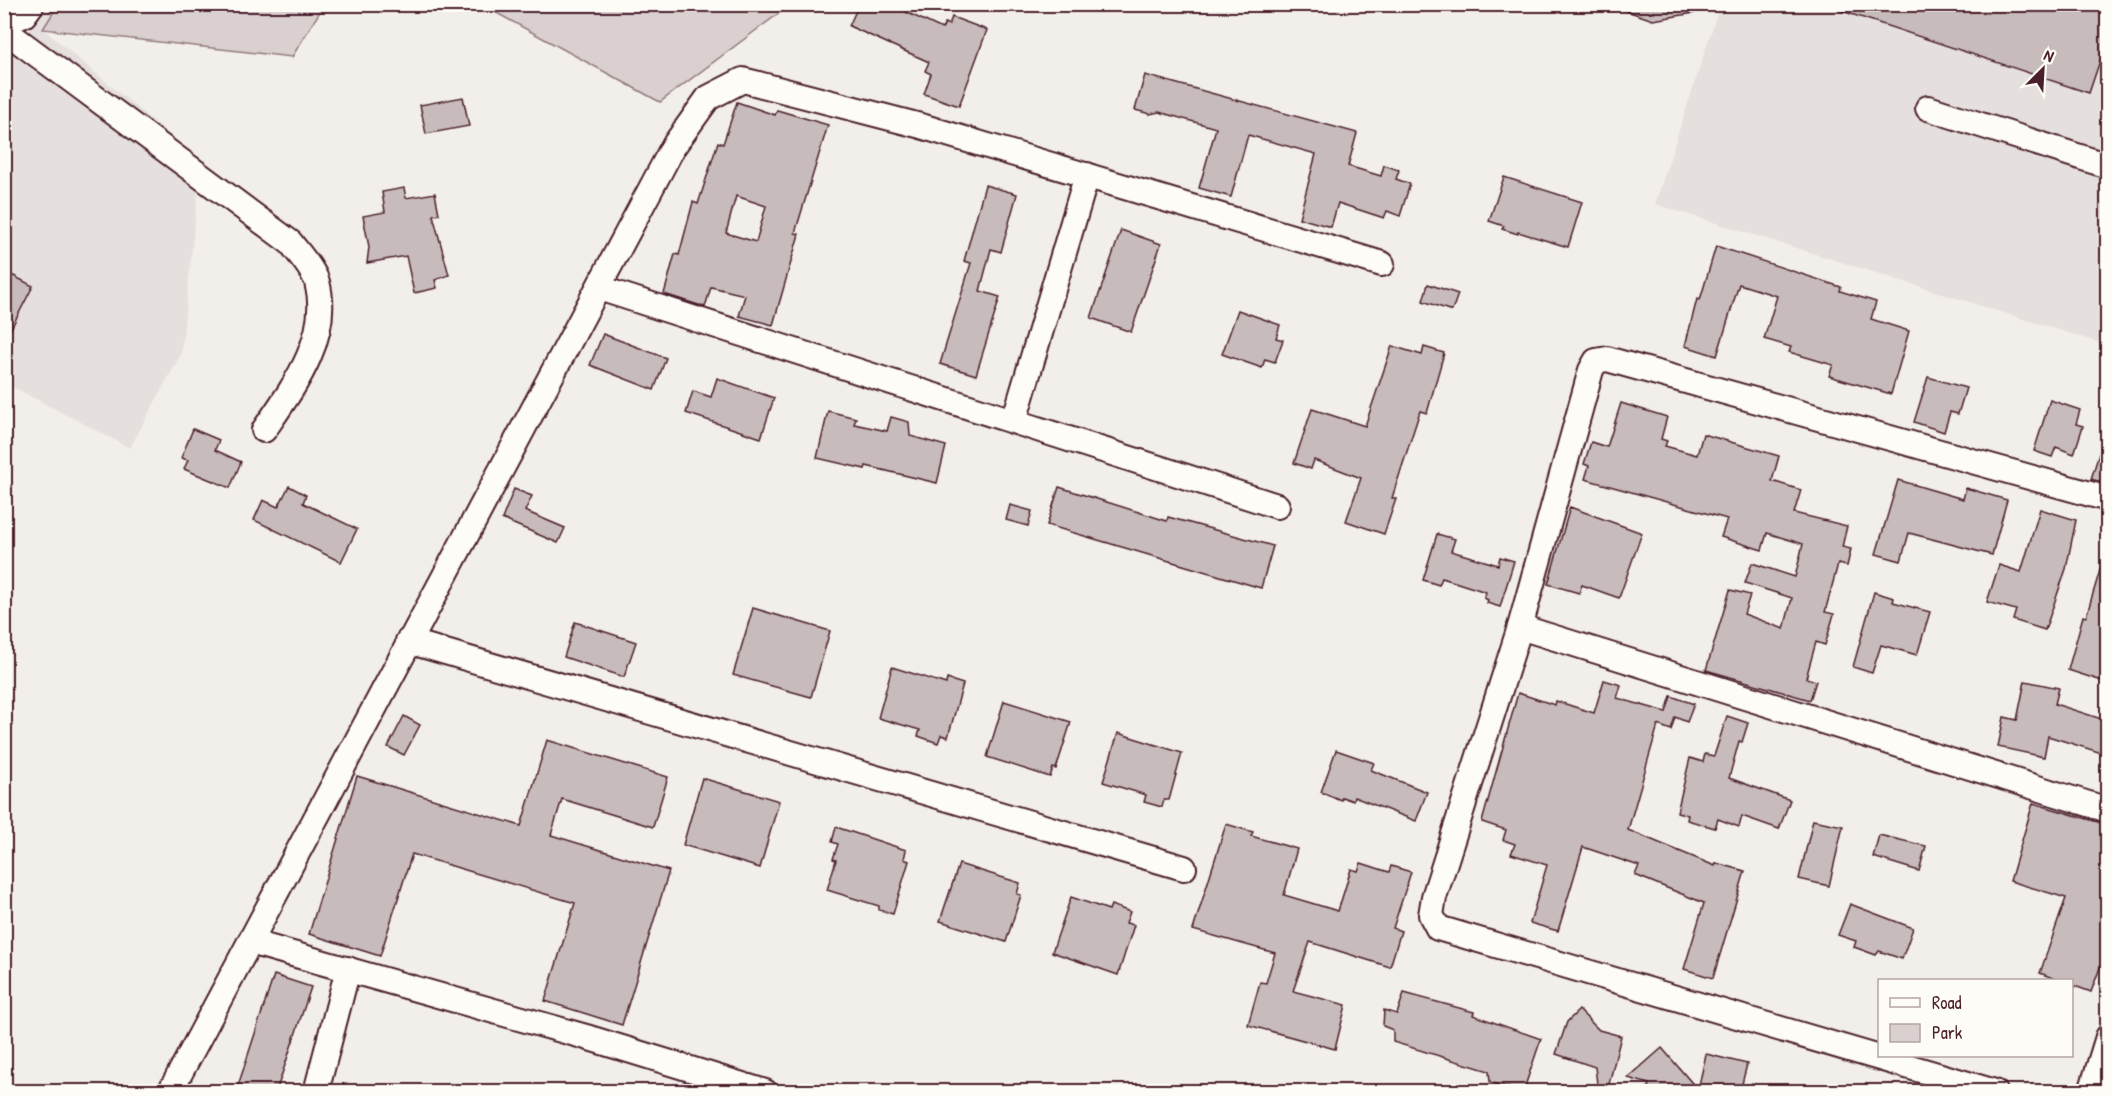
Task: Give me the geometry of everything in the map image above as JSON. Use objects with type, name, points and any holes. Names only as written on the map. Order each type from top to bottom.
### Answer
[{"type":"street","points":[[4,23],[24,15],[32,4]]},
{"type":"street","points":[[4,30],[291,243],[317,281],[320,328],[296,383],[264,430]]},
{"type":"street","points":[[170,1092],[408,641],[673,147],[708,98],[743,80],[921,126],[1383,264]]},
{"type":"street","points":[[1928,108],[2108,166]]},
{"type":"street","points":[[1014,421],[1087,175]]},
{"type":"street","points":[[599,288],[1277,506]]},
{"type":"street","points":[[1995,1092],[1438,928],[1431,915],[1434,897],[1520,627],[1591,370],[1596,361],[1607,359],[2108,499]]},
{"type":"street","points":[[1520,627],[2108,810]]},
{"type":"street","points":[[408,641],[1184,868]]},
{"type":"street","points":[[250,942],[765,1092]]},
{"type":"street","points":[[316,1092],[348,969]]},
{"type":"street","points":[[2091,1092],[2108,1037]]},
{"type":"shaded area","points":[[4,5],[58,5],[43,29],[201,161],[181,354],[130,448],[5,383]]},
{"type":"shaded area","points":[[1720,5],[2107,5],[2107,345],[1655,204]]},
{"type":"green space","points":[[790,4],[660,102],[482,5]]},
{"type":"green space","points":[[58,5],[324,5],[292,57],[43,29]]},
{"type":"building","points":[[859,4],[889,4],[942,29],[945,23],[949,25],[952,17],[987,30],[959,106],[924,94],[931,74],[925,71],[929,62],[849,26]]},
{"type":"building","points":[[1616,4],[1694,4],[1694,13],[1653,20],[1615,7]]},
{"type":"building","points":[[1833,4],[2108,4],[2108,37],[2089,93],[1833,8]]},
{"type":"building","points":[[1145,75],[1357,133],[1348,166],[1381,176],[1384,165],[1399,170],[1396,179],[1410,184],[1400,216],[1387,211],[1384,218],[1338,203],[1331,227],[1299,218],[1316,154],[1248,135],[1231,197],[1199,188],[1216,128],[1159,112],[1150,114],[1135,110]]},
{"type":"building","points":[[463,97],[469,126],[426,134],[420,105]]},
{"type":"building","points":[[737,102],[775,115],[777,110],[828,125],[795,233],[799,234],[773,325],[739,316],[745,295],[711,287],[705,307],[664,294],[675,254],[679,255],[693,202],[698,204],[718,142],[723,144]],"holes":[[[736,196],[766,206],[756,242],[726,233]]]},
{"type":"building","points":[[1504,177],[1582,202],[1568,247],[1502,229],[1504,226],[1489,221]]},
{"type":"building","points":[[985,185],[1017,194],[1001,252],[991,249],[980,291],[1000,297],[976,375],[940,364],[971,263],[964,261]]},
{"type":"building","points":[[404,188],[406,198],[435,193],[439,214],[433,215],[449,275],[435,280],[437,288],[414,293],[406,256],[367,263],[369,247],[363,216],[385,212],[382,192]]},
{"type":"building","points":[[1121,230],[1161,244],[1131,332],[1091,318]]},
{"type":"building","points":[[1716,246],[1841,287],[1840,291],[1876,302],[1871,319],[1909,331],[1891,394],[1829,376],[1833,365],[1789,352],[1791,347],[1764,339],[1777,296],[1739,284],[1717,356],[1685,346],[1697,299],[1700,300]]},
{"type":"building","points":[[4,271],[33,286],[4,342]]},
{"type":"building","points":[[1428,284],[1458,294],[1452,311],[1423,301]]},
{"type":"building","points":[[1238,310],[1280,325],[1276,338],[1283,340],[1275,362],[1265,359],[1262,368],[1222,354]]},
{"type":"building","points":[[603,334],[666,358],[654,390],[590,365]]},
{"type":"building","points":[[1392,346],[1422,355],[1424,347],[1444,353],[1427,413],[1420,411],[1392,498],[1396,499],[1384,534],[1346,521],[1361,478],[1314,460],[1311,469],[1294,463],[1312,409],[1365,426]]},
{"type":"building","points":[[1928,377],[1966,388],[1958,414],[1950,412],[1944,432],[1914,422]]},
{"type":"building","points":[[717,378],[774,398],[761,438],[686,413],[693,391],[711,397]]},
{"type":"building","points":[[2050,400],[2080,410],[2076,424],[2083,426],[2074,454],[2056,447],[2052,457],[2034,451]]},
{"type":"building","points":[[1621,403],[1667,417],[1661,439],[1667,441],[1665,446],[1697,455],[1703,434],[1779,456],[1772,481],[1801,490],[1794,513],[1847,526],[1842,547],[1851,549],[1847,566],[1838,564],[1825,612],[1834,614],[1825,645],[1816,642],[1806,678],[1816,681],[1810,700],[1706,670],[1730,590],[1750,595],[1744,614],[1784,629],[1792,598],[1745,583],[1752,563],[1795,577],[1803,544],[1767,533],[1762,550],[1721,537],[1727,519],[1585,479],[1589,466],[1584,464],[1591,442],[1607,447]]},
{"type":"building","points":[[828,411],[856,418],[854,424],[887,431],[891,417],[909,422],[910,436],[946,446],[937,483],[866,466],[865,469],[817,458]]},
{"type":"building","points":[[193,429],[219,440],[215,450],[241,462],[230,488],[184,469],[188,460],[181,458]]},
{"type":"building","points":[[2104,438],[2108,438],[2108,484],[2091,479]]},
{"type":"building","points":[[1898,480],[1963,499],[1966,488],[2007,500],[1992,555],[1909,533],[1901,561],[1876,554]]},
{"type":"building","points":[[289,486],[306,495],[303,503],[357,529],[341,562],[254,520],[263,500],[278,507]]},
{"type":"building","points":[[1059,487],[1167,521],[1168,517],[1273,546],[1261,588],[1047,525]]},
{"type":"building","points":[[514,489],[532,496],[525,511],[565,528],[558,543],[502,519]]},
{"type":"building","points":[[1010,505],[1032,511],[1028,526],[1006,520]]},
{"type":"building","points":[[1570,507],[1642,533],[1619,598],[1582,585],[1579,593],[1548,584]]},
{"type":"building","points":[[2040,509],[2076,520],[2066,569],[2045,630],[2013,620],[2016,610],[1987,602],[1999,565],[2021,572]]},
{"type":"building","points":[[1437,534],[1455,539],[1451,551],[1498,565],[1500,557],[1514,561],[1500,607],[1487,603],[1488,600],[1484,598],[1486,592],[1442,578],[1439,585],[1423,580]]},
{"type":"building","points":[[2103,560],[2108,560],[2108,662],[2102,681],[2068,670],[2083,616],[2086,617]]},
{"type":"building","points":[[1874,592],[1894,598],[1893,602],[1930,612],[1917,655],[1881,645],[1872,673],[1853,667]]},
{"type":"building","points":[[753,608],[830,631],[811,697],[733,675]]},
{"type":"building","points":[[575,622],[636,642],[624,677],[564,657]]},
{"type":"building","points":[[892,667],[946,684],[947,679],[963,684],[948,737],[941,735],[938,743],[918,736],[920,730],[878,718]]},
{"type":"building","points":[[1604,680],[1621,685],[1617,698],[1666,712],[1671,696],[1694,704],[1687,722],[1675,717],[1671,730],[1658,725],[1628,830],[1715,866],[1716,863],[1745,871],[1713,978],[1684,969],[1704,903],[1635,875],[1639,866],[1583,847],[1558,931],[1530,923],[1547,865],[1511,854],[1515,844],[1503,840],[1506,830],[1482,822],[1518,693],[1555,705],[1556,701],[1594,713]]},
{"type":"building","points":[[2025,681],[2059,688],[2055,704],[2108,721],[2108,755],[2048,736],[2044,757],[1998,747],[2004,717],[2017,720]]},
{"type":"building","points":[[1004,701],[1071,722],[1056,769],[1053,768],[1050,777],[987,757]]},
{"type":"building","points":[[404,716],[420,725],[404,755],[388,747]]},
{"type":"building","points":[[1727,716],[1748,723],[1742,742],[1739,741],[1729,778],[1790,800],[1779,829],[1742,816],[1739,827],[1718,819],[1715,828],[1687,820],[1688,815],[1677,812],[1690,758],[1703,762],[1705,754],[1714,756]]},
{"type":"building","points":[[1118,733],[1182,753],[1169,800],[1164,800],[1162,807],[1144,802],[1146,795],[1103,782]]},
{"type":"building","points":[[547,740],[668,777],[653,827],[562,799],[551,835],[669,871],[622,1025],[545,1001],[575,903],[412,854],[380,956],[309,934],[357,776],[521,826]]},
{"type":"building","points":[[1336,750],[1374,763],[1371,770],[1427,792],[1416,821],[1354,797],[1353,801],[1342,797],[1341,800],[1321,792]]},
{"type":"building","points":[[702,778],[779,801],[760,868],[683,845]]},
{"type":"building","points":[[2033,803],[2108,825],[2108,946],[2091,992],[2073,985],[2073,979],[2055,979],[2040,973],[2066,898],[2010,881]]},
{"type":"building","points":[[1813,820],[1843,826],[1829,886],[1799,879]]},
{"type":"building","points":[[1226,824],[1253,832],[1251,836],[1297,849],[1284,895],[1338,911],[1351,869],[1358,871],[1361,863],[1389,872],[1391,866],[1411,872],[1393,928],[1401,931],[1390,967],[1310,942],[1293,991],[1346,1005],[1335,1049],[1248,1025],[1260,982],[1266,983],[1275,953],[1193,930]]},
{"type":"building","points":[[836,827],[906,850],[904,859],[909,861],[893,914],[879,910],[879,906],[827,890],[836,860],[833,859],[838,844],[832,842]]},
{"type":"building","points":[[1879,835],[1926,846],[1919,871],[1873,857]]},
{"type":"building","points":[[959,864],[1020,883],[1017,894],[1021,895],[1006,942],[940,921]]},
{"type":"building","points":[[1071,897],[1109,910],[1111,905],[1130,912],[1126,923],[1134,925],[1118,975],[1052,952]]},
{"type":"building","points":[[1850,904],[1913,928],[1902,959],[1879,951],[1876,955],[1854,947],[1856,941],[1838,935]]},
{"type":"building","points":[[274,975],[311,987],[276,1092],[236,1092]]},
{"type":"building","points":[[1404,993],[1474,1012],[1473,1015],[1541,1039],[1523,1092],[1490,1082],[1489,1071],[1393,1042],[1393,1030],[1383,1026],[1384,1010],[1397,1014]]},
{"type":"building","points":[[1579,1010],[1599,1030],[1621,1036],[1607,1092],[1598,1092],[1595,1067],[1556,1054],[1567,1022]]},
{"type":"building","points":[[1662,1048],[1698,1090],[1706,1054],[1747,1064],[1740,1092],[1647,1092],[1649,1084],[1628,1078]]}]
